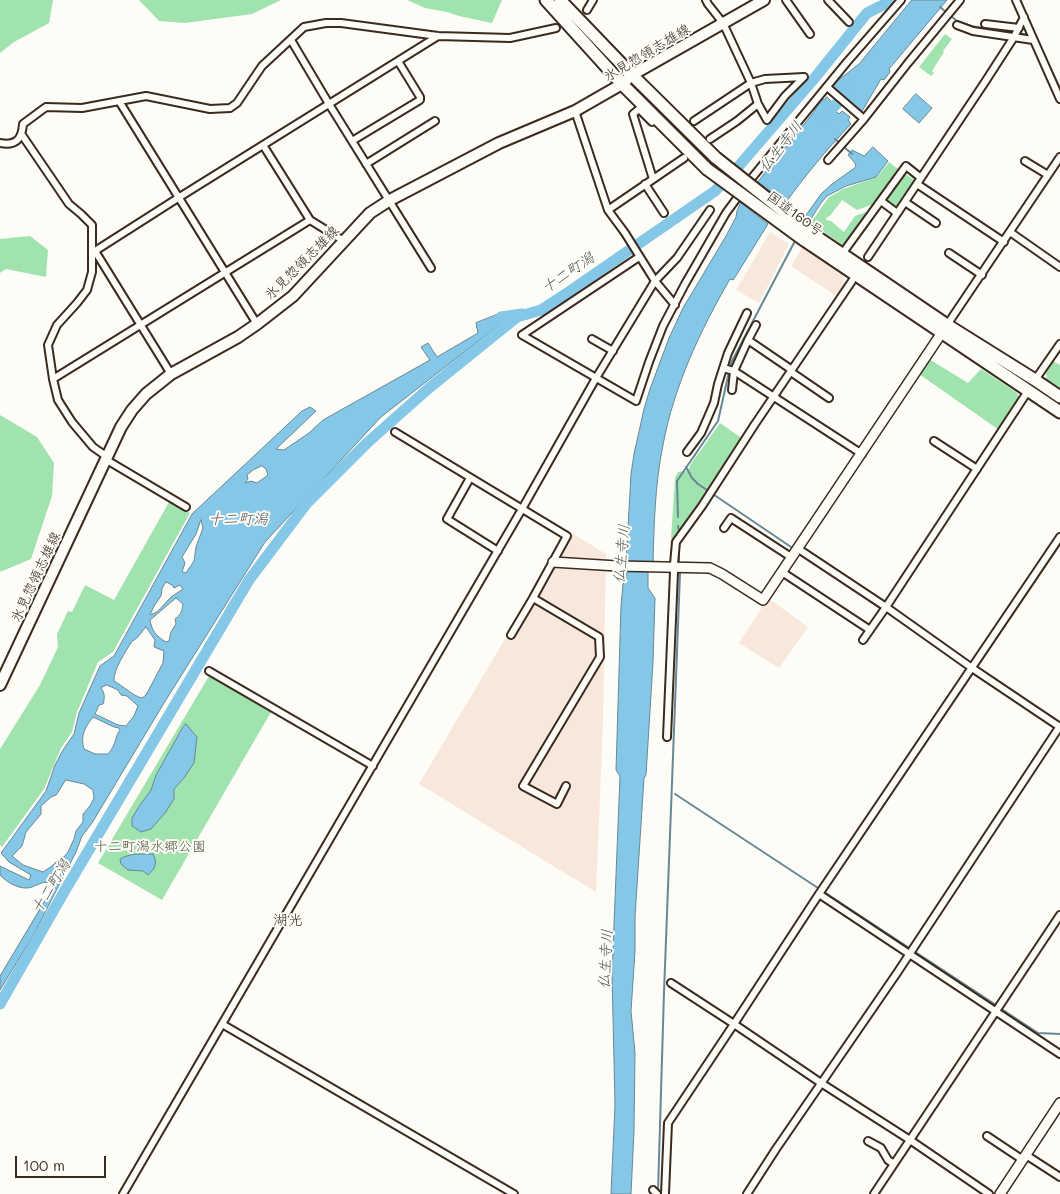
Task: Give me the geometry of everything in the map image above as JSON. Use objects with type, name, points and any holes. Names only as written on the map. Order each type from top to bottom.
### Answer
[{"type":"highway","name":"国道160号","points":[[546,0],[622,84],[707,170],[944,329],[1035,380],[1060,397]]},
{"type":"highway","name":"国道160号","points":[[560,0],[632,76],[716,158],[807,236],[842,254],[1028,391],[1060,412]]},
{"type":"main road","name":"氷見惣領志雄線","points":[[0,685],[121,427],[146,394],[171,374],[238,338],[293,296],[370,213],[390,200],[499,144],[575,111],[723,23],[751,3],[764,0]]},
{"type":"street","points":[[587,10],[593,0]]},
{"type":"street","points":[[694,122],[751,83],[765,79],[804,77],[785,96],[767,120],[758,104],[751,83],[723,23],[706,0]]},
{"type":"street","points":[[786,0],[810,34]]},
{"type":"street","points":[[828,0],[849,22]]},
{"type":"street","points":[[639,257],[522,336],[636,401],[663,326],[726,213],[736,198],[847,62],[900,0]]},
{"type":"street","points":[[828,160],[864,119],[960,0]]},
{"type":"street","points":[[1016,0],[1060,99]]},
{"type":"street","points":[[868,257],[985,82],[1014,37],[1024,17]]},
{"type":"street","points":[[186,507],[106,458],[72,422],[58,400],[48,345],[57,325],[87,290],[92,272],[94,251],[92,225],[68,204],[22,135],[23,124],[46,107],[82,108],[146,96],[210,109],[230,108],[236,103],[262,66],[304,27],[326,23],[341,22],[438,36],[510,38],[556,28]]},
{"type":"street","points":[[985,24],[1019,28]]},
{"type":"street","points":[[957,25],[973,31],[1033,40]]},
{"type":"street","points":[[94,251],[438,36]]},
{"type":"street","points":[[291,40],[432,268]]},
{"type":"street","points":[[352,141],[420,100],[420,96],[398,61]]},
{"type":"street","points":[[827,87],[864,119]]},
{"type":"street","points":[[119,101],[257,324]]},
{"type":"street","points":[[710,139],[758,104]]},
{"type":"street","points":[[653,179],[633,114],[638,110],[658,127],[669,130]]},
{"type":"street","points":[[575,111],[608,210],[655,281],[674,305]]},
{"type":"street","points":[[366,164],[435,121]]},
{"type":"street","points":[[0,143],[15,142],[22,135]]},
{"type":"street","points":[[263,144],[310,220],[344,241]]},
{"type":"street","points":[[552,562],[617,566],[710,568],[763,600],[1060,157]]},
{"type":"street","points":[[608,210],[684,158]]},
{"type":"street","points":[[1025,161],[1048,175]]},
{"type":"street","points":[[842,254],[906,166],[919,181],[1004,242]]},
{"type":"street","points":[[645,184],[664,213]]},
{"type":"street","points":[[881,201],[897,213]]},
{"type":"street","points":[[904,202],[936,223]]},
{"type":"street","points":[[123,1194],[522,510],[596,378],[655,281],[677,258],[710,210]]},
{"type":"street","points":[[53,379],[310,220]]},
{"type":"street","points":[[1010,232],[1060,267]]},
{"type":"street","points":[[94,251],[171,374]]},
{"type":"street","points":[[949,253],[982,275]]},
{"type":"street","points":[[674,564],[676,542],[697,514],[852,281]]},
{"type":"street","points":[[687,452],[708,418],[728,353],[747,313]]},
{"type":"street","points":[[732,390],[734,370],[756,324]]},
{"type":"street","points":[[592,339],[613,351]]},
{"type":"street","points":[[748,340],[829,398]]},
{"type":"street","points":[[1035,380],[1060,344]]},
{"type":"street","points":[[723,368],[734,370],[862,454]]},
{"type":"street","points":[[863,640],[1028,391]]},
{"type":"street","points":[[395,432],[567,536],[511,635]]},
{"type":"street","points":[[934,442],[977,469]]},
{"type":"street","points":[[470,478],[447,519],[498,551]]},
{"type":"street","points":[[724,528],[731,518],[791,557]]},
{"type":"street","points":[[664,1194],[668,1123],[819,894],[1060,537]]},
{"type":"street","points":[[747,1194],[1060,727],[797,548]]},
{"type":"street","points":[[667,737],[674,572]]},
{"type":"street","points":[[782,572],[870,630]]},
{"type":"street","points":[[533,598],[599,637],[600,657],[522,786],[557,804],[566,786]]},
{"type":"street","points":[[209,671],[373,766]]},
{"type":"street","points":[[819,894],[1060,1054]]},
{"type":"street","points":[[874,1194],[1060,915]]},
{"type":"street","points":[[671,983],[989,1194]]},
{"type":"street","points":[[222,1024],[514,1194]]},
{"type":"street","points":[[1000,1194],[1060,1103]]},
{"type":"street","points":[[987,1136],[1060,1177]]},
{"type":"street","points":[[868,1140],[881,1148],[888,1160],[894,1164]]},
{"type":"shaded area","points":[[770,232],[789,244],[759,303],[736,290]]},
{"type":"shaded area","points":[[803,246],[846,276],[843,280],[848,284],[838,297],[791,266]]},
{"type":"shaded area","points":[[567,530],[606,554],[603,723],[596,892],[419,784]]},
{"type":"shaded area","points":[[768,598],[808,627],[779,668],[739,643]]},
{"type":"green space","points":[[0,0],[53,0],[49,23],[14,42],[0,53]]},
{"type":"green space","points":[[139,0],[281,0],[252,14],[185,23],[159,21]]},
{"type":"green space","points":[[407,0],[502,0],[492,23],[425,8]]},
{"type":"green space","points":[[945,34],[952,39],[943,51],[931,76],[919,67]]},
{"type":"green space","points":[[889,162],[898,169],[897,173],[874,204],[857,210],[842,200],[830,216],[827,217],[826,220],[831,221],[844,232],[855,216],[869,211],[843,245],[811,223],[828,198],[843,189],[877,177]]},
{"type":"green space","points":[[905,174],[916,181],[897,209],[885,201]]},
{"type":"green space","points":[[30,236],[48,250],[46,277],[6,269],[0,273],[0,239]]},
{"type":"green space","points":[[929,359],[968,383],[981,369],[1016,392],[1018,400],[999,430],[919,374]]},
{"type":"green space","points":[[1053,361],[1060,365],[1060,390],[1047,381],[1046,373]]},
{"type":"green space","points":[[0,415],[37,437],[54,463],[52,496],[31,559],[0,572]]},
{"type":"green space","points":[[720,423],[743,439],[677,537],[671,539],[675,478],[678,472],[687,471]]},
{"type":"green space","points":[[169,502],[190,513],[113,652],[98,662],[77,712],[72,732],[61,748],[44,789],[2,847],[0,845],[0,749],[40,685],[58,647],[57,634],[68,611],[72,612],[85,585],[114,600]]},
{"type":"green space","name":"十二町潟水郷公園","points":[[209,676],[271,712],[162,900],[98,863]]},
{"type":"water","points":[[912,0],[947,0],[889,69],[890,72],[884,80],[881,79],[861,113],[831,88],[859,64]]},
{"type":"water","points":[[916,94],[932,108],[919,123],[903,109]]},
{"type":"water","points":[[827,97],[834,104],[832,107],[839,114],[842,111],[850,117],[848,120],[851,124],[816,163],[784,205],[756,184],[822,99],[824,100]]},
{"type":"water","points":[[873,147],[888,161],[876,177],[846,186],[827,196],[809,222],[804,218],[821,194],[856,167],[848,155],[852,150],[864,156]]},
{"type":"water","points":[[741,203],[768,224],[733,280],[730,279],[689,359],[681,380],[668,423],[658,474],[653,564],[626,563],[631,474],[650,389],[669,338],[683,308],[726,236]]},
{"type":"water","name":"十二町潟","points":[[499,314],[504,321],[381,417],[265,542],[164,703],[92,823],[82,836],[76,852],[34,934],[0,990],[0,976],[68,862],[65,860],[49,877],[52,880],[51,883],[24,888],[3,878],[0,875],[0,866],[29,880],[31,875],[9,862],[1,853],[46,791],[55,765],[74,734],[79,713],[100,666],[114,656],[192,514],[302,411],[310,407],[316,411],[276,449],[284,450],[309,433],[323,420],[430,360],[421,347],[428,343],[437,357],[478,333],[476,323]],"holes":[[[262,466],[266,469],[268,475],[257,483],[251,481],[245,483],[248,479],[247,475]],[[201,520],[203,528],[196,547],[194,561],[186,573],[182,572],[185,563],[182,557],[196,534]],[[166,582],[174,588],[180,585],[183,589],[171,597],[157,612],[150,615],[161,596]],[[176,598],[183,604],[181,613],[175,619],[176,624],[171,632],[169,641],[166,642],[155,633],[150,620]],[[146,627],[155,640],[154,647],[164,651],[163,663],[146,695],[142,698],[114,681],[123,655],[132,641]],[[107,685],[118,690],[121,695],[127,696],[138,706],[134,716],[126,726],[118,725],[95,714],[99,705],[103,704],[104,696],[101,688]],[[93,717],[119,728],[120,730],[108,754],[95,754],[84,749],[83,736]],[[66,780],[84,784],[93,790],[94,798],[83,814],[83,822],[76,831],[68,852],[43,872],[23,865],[12,856],[22,846],[26,832],[41,814],[41,806],[56,795]]]},
{"type":"water","points":[[626,570],[648,571],[648,588],[655,598],[653,662],[635,917],[631,1011],[635,1053],[631,1194],[611,1194],[615,1105],[612,974],[620,776],[616,770],[621,606],[623,584],[626,581]]},
{"type":"water","points":[[186,724],[197,737],[194,763],[174,789],[174,799],[165,813],[151,829],[141,832],[132,826],[132,818],[151,790],[156,775]]},
{"type":"water","points":[[153,854],[155,866],[148,875],[143,871],[128,870],[121,864],[120,859],[128,856]]},
{"type":"waterway","name":"十二町潟","points":[[0,1004],[64,892],[249,580],[307,503],[367,443],[429,388],[517,317],[541,310],[715,191],[813,80],[867,13],[883,5],[888,0]]},
{"type":"waterway","points":[[940,7],[957,21],[971,26],[1014,33]]},
{"type":"waterway","points":[[1018,33],[1029,35]]},
{"type":"waterway","points":[[1035,36],[1060,88]]},
{"type":"waterway","name":"仏生寺川","points":[[824,118],[848,91]]},
{"type":"waterway","points":[[835,139],[852,154]]},
{"type":"waterway","points":[[678,517],[677,481],[718,421],[731,363],[796,239]]},
{"type":"waterway","points":[[501,317],[522,314]]},
{"type":"waterway","points":[[686,467],[698,484],[794,549]]},
{"type":"waterway","points":[[678,526],[679,531]]},
{"type":"waterway","points":[[679,546],[679,562]]},
{"type":"waterway","points":[[827,572],[920,635]]},
{"type":"waterway","points":[[658,1192],[680,573]]},
{"type":"waterway","points":[[675,794],[996,1005]]},
{"type":"waterway","points":[[1000,1008],[1038,1033],[1060,1034]]},
{"type":"tunnel","points":[[556,28],[587,10]]},
{"type":"district","name":"湖光","points":[[288,920]]}]
